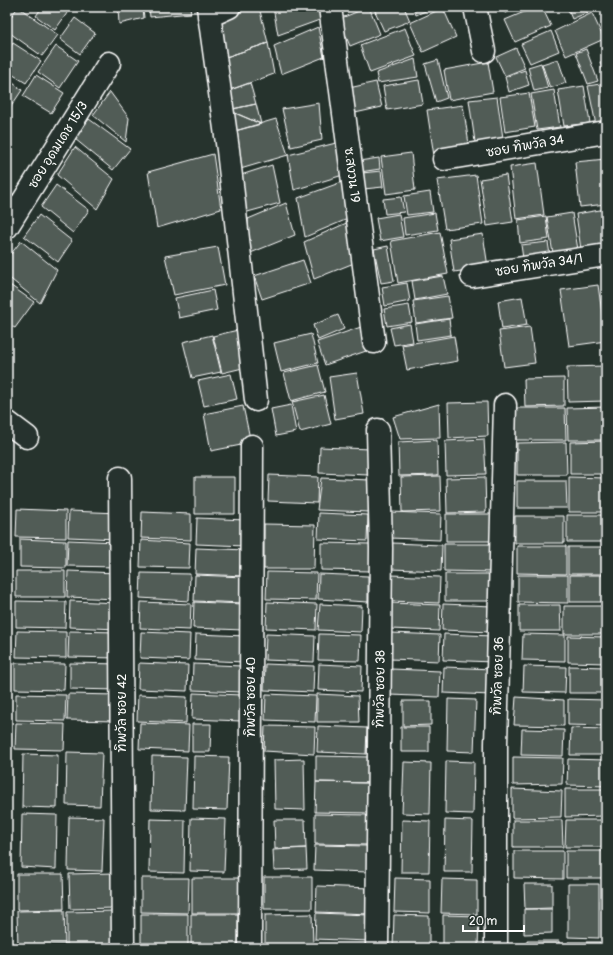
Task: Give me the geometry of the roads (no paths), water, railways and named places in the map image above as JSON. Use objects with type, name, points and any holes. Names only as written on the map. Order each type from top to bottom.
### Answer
[{"type":"street","name":"ซ.สงวน 19","points":[[330,7],[374,342]]},
{"type":"street","points":[[474,7],[484,50]]},
{"type":"street","points":[[215,10],[228,150],[256,400]]},
{"type":"street","name":"ซอย อุดมเดช 15/3","points":[[7,227],[109,63]]},
{"type":"street","name":"ซอย ทิพวัล 34","points":[[444,159],[606,132]]},
{"type":"street","name":"ซอย ทิพวัล 34/1","points":[[472,276],[606,255]]},
{"type":"street","name":"ทิพวัล ซอย 36","points":[[496,948],[496,744],[505,405]]},
{"type":"street","points":[[7,422],[27,437]]},
{"type":"street","name":"ทิพวัล ซอย 38","points":[[377,948],[381,548],[378,430]]},
{"type":"street","name":"ทิพวัล ซอย 40","points":[[250,948],[252,446]]},
{"type":"street","name":"ทิพวัล ซอย 42","points":[[120,478],[123,948]]}]
